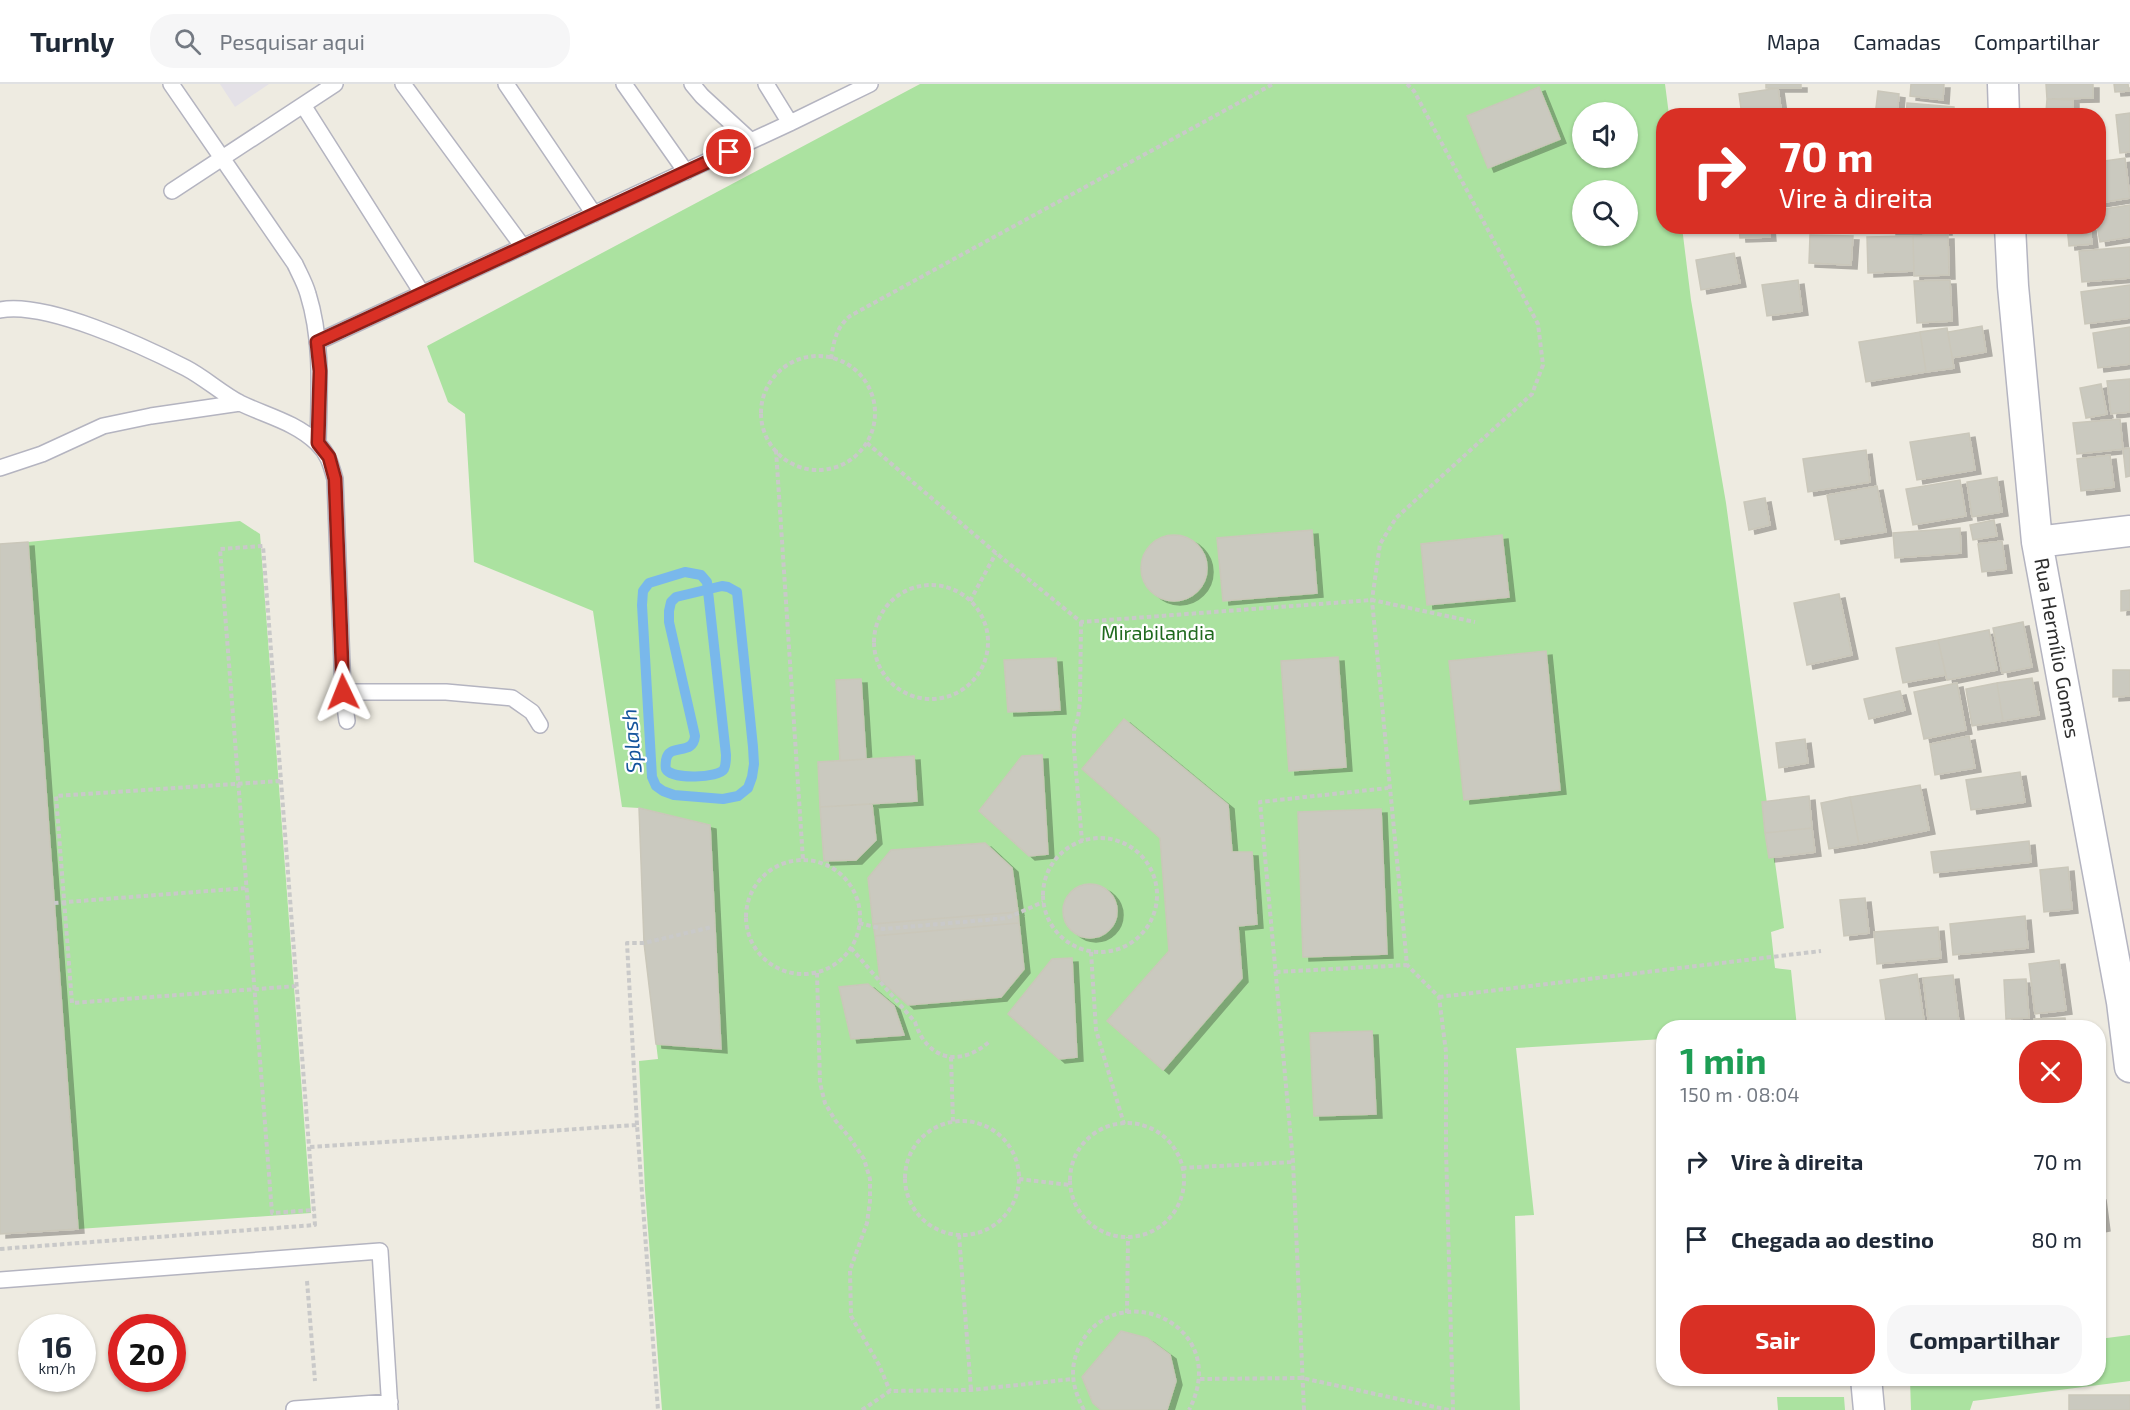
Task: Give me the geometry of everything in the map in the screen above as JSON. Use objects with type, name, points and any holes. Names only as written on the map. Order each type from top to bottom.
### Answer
[{"type":"street","points":[[2003,84],[2004,108]]},
{"type":"street","name":"Rua Hermílio Gomes","points":[[2010,234],[2013,286],[2037,542],[2126,1002],[2130,1067]]},
{"type":"street","points":[[2037,542],[2130,531]]},
{"type":"street","points":[[1867,1386],[1869,1410]]},
{"type":"lane","points":[[171,84],[295,264],[308,292],[314,314],[320,371],[318,443]]},
{"type":"lane","points":[[172,191],[335,84]]},
{"type":"lane","points":[[403,84],[523,247]]},
{"type":"lane","points":[[506,84],[594,214]]},
{"type":"lane","points":[[624,84],[686,172]]},
{"type":"lane","points":[[692,84],[751,141]]},
{"type":"lane","points":[[766,84],[790,123]]},
{"type":"lane","points":[[317,342],[686,172],[870,84]]},
{"type":"lane","points":[[303,105],[422,293]]},
{"type":"lane","points":[[0,310],[8,308],[45,311],[91,327],[188,369],[240,403],[290,423],[318,443],[329,457],[335,479],[343,692],[347,721]]},
{"type":"lane","points":[[0,468],[42,454],[103,426],[151,416],[240,403]]},
{"type":"lane","points":[[343,692],[446,692],[512,698],[532,712],[540,725]]},
{"type":"lane","points":[[0,1280],[380,1251],[390,1406],[294,1409]]},
{"type":"path","points":[[831,359],[839,325],[850,316],[1273,84]]},
{"type":"path","points":[[1200,1379],[1302,1378],[1451,1410],[1446,1052],[1439,997],[1407,965],[1388,788],[1372,600],[1380,544],[1396,518],[1532,394],[1543,365],[1539,324],[1413,91],[1407,84]]},
{"type":"path","points":[[807,358],[839,360],[864,379],[872,393],[875,408],[874,425],[867,443],[859,454],[846,464],[830,469],[813,470],[797,466],[783,458],[764,431],[761,415],[763,399],[769,384],[779,372],[792,363],[807,358]]},
{"type":"path","points":[[867,443],[1081,622],[1372,600],[1475,622]]},
{"type":"path","points":[[776,450],[803,860]]},
{"type":"path","points":[[0,1249],[315,1225],[314,1210],[309,1148],[297,986],[262,546],[220,549],[272,1213],[314,1210]]},
{"type":"path","points":[[970,601],[996,553]]},
{"type":"path","points":[[935,585],[951,589],[970,601],[985,621],[988,636],[987,653],[981,669],[971,682],[958,692],[942,698],[910,695],[895,686],[884,674],[876,659],[873,643],[875,627],[892,600],[904,591],[920,586],[935,585]]},
{"type":"path","points":[[1081,622],[1080,701],[1074,730],[1074,749],[1082,841]]},
{"type":"path","points":[[280,781],[56,796],[72,1003],[297,986]]},
{"type":"path","points":[[1304,1410],[1293,1162],[1260,802],[1388,788]]},
{"type":"path","points":[[1098,838],[1113,840],[1135,851],[1150,869],[1156,883],[1157,899],[1146,929],[1136,940],[1122,948],[1106,952],[1091,952],[1076,947],[1064,940],[1053,929],[1046,916],[1043,902],[1046,876],[1051,864],[1059,854],[1082,841],[1098,838]]},
{"type":"path","points":[[803,860],[823,864],[849,882],[857,896],[859,923],[860,929],[851,948],[830,968],[817,973],[798,974],[782,970],[767,962],[756,950],[748,935],[747,903],[754,888],[764,875],[792,861],[803,860]]},
{"type":"path","points":[[54,903],[247,888]]},
{"type":"path","points":[[859,923],[883,929],[1007,918],[1043,902]]},
{"type":"path","points":[[658,1410],[637,1125],[627,944],[644,943],[711,927]]},
{"type":"path","points":[[851,948],[915,1022],[918,1034],[934,1052],[951,1057],[970,1055],[990,1041]]},
{"type":"path","points":[[1439,997],[1821,951]]},
{"type":"path","points":[[1091,952],[1096,1030],[1124,1124]]},
{"type":"path","points":[[1276,972],[1407,965]]},
{"type":"path","points":[[817,973],[820,1083],[825,1103],[864,1159],[870,1179],[867,1223],[850,1270],[851,1317],[879,1365],[890,1391]]},
{"type":"path","points":[[951,1057],[952,1122]]},
{"type":"path","points":[[952,1122],[981,1125],[1004,1140],[1013,1152],[1019,1179],[1013,1201],[1001,1220],[988,1229],[974,1234],[959,1235],[937,1229],[918,1216],[910,1204],[905,1189],[908,1159],[915,1146],[925,1134],[938,1126],[952,1122]]},
{"type":"path","points":[[1132,1123],[1161,1134],[1173,1146],[1182,1168],[1183,1192],[1178,1207],[1168,1221],[1154,1230],[1128,1237],[1106,1233],[1091,1225],[1080,1212],[1072,1197],[1070,1185],[1072,1165],[1078,1150],[1088,1138],[1101,1129],[1116,1124],[1132,1123]]},
{"type":"path","points":[[309,1148],[637,1125]]},
{"type":"path","points":[[1182,1168],[1293,1162]]},
{"type":"path","points":[[1019,1179],[1070,1185]]},
{"type":"path","points":[[302,1226],[317,1407]]},
{"type":"path","points":[[959,1235],[971,1390]]},
{"type":"path","points":[[1127,1312],[1128,1237]]},
{"type":"path","points":[[1084,1410],[1076,1396],[1073,1379],[1074,1362],[1080,1346],[1089,1332],[1103,1321],[1119,1313],[1136,1311],[1153,1313],[1170,1321],[1183,1331],[1193,1346],[1199,1362],[1200,1379],[1197,1396],[1189,1410]]},
{"type":"path","points":[[862,1410],[890,1391],[971,1390],[1073,1379]]},
{"type":"shaded area","points":[[220,84],[269,84],[235,107]]},
{"type":"green space","name":"Mirabilandia","points":[[920,84],[1665,84],[1668,108],[1656,108],[1656,234],[1683,234],[1691,300],[1726,503],[1784,928],[1771,932],[1775,968],[1791,970],[1796,1020],[1656,1020],[1656,1039],[1516,1048],[1534,1215],[1515,1216],[1520,1410],[662,1410],[645,1190],[639,1061],[658,1059],[644,943],[639,808],[622,807],[593,611],[474,562],[465,414],[448,402],[427,346]]},
{"type":"green space","points":[[240,521],[260,534],[311,1213],[78,1229],[28,542]]},
{"type":"green space","points":[[2130,1335],[2130,1381],[2106,1384],[2106,1338]]},
{"type":"green space","points":[[1910,1386],[2091,1386],[1973,1401],[1970,1410],[1911,1410]]},
{"type":"green space","points":[[1777,1397],[1844,1397],[1845,1410],[1778,1410]]},
{"type":"building","points":[[1766,84],[1801,84],[1801,88],[1766,88]]},
{"type":"building","points":[[1911,84],[1944,84],[1943,100],[1910,96]]},
{"type":"building","points":[[2046,84],[2093,84],[2093,98],[2047,99]]},
{"type":"building","points":[[2114,84],[2128,84],[2129,91],[2115,92]]},
{"type":"building","points":[[1539,87],[1560,139],[1488,168],[1467,116]]},
{"type":"building","points":[[1778,88],[1781,108],[1741,108],[1739,94]]},
{"type":"building","points":[[1878,91],[1899,94],[1898,108],[1876,108]]},
{"type":"building","points":[[2047,99],[2073,100],[2073,108],[2046,108]]},
{"type":"building","points":[[1907,103],[1954,107],[1954,108],[1907,108]]},
{"type":"building","points":[[2130,113],[2130,152],[2120,153],[2116,115]]},
{"type":"building","points":[[2125,158],[2130,198],[2106,202],[2106,161]]},
{"type":"building","points":[[2130,205],[2130,237],[2100,242],[2098,234],[2106,234],[2106,209]]},
{"type":"building","points":[[1740,234],[1770,234],[1770,237],[1740,238]]},
{"type":"building","points":[[2068,234],[2091,234],[2092,244],[2069,246]]},
{"type":"building","points":[[1810,235],[1853,236],[1851,265],[1809,263]]},
{"type":"building","points":[[1948,235],[1949,275],[1914,276],[1913,236]]},
{"type":"building","points":[[1913,236],[1914,271],[1868,273],[1867,237]]},
{"type":"building","points":[[2130,247],[2130,278],[2082,282],[2079,251]]},
{"type":"building","points":[[1734,253],[1740,283],[1701,290],[1696,260]]},
{"type":"building","points":[[1798,280],[1802,311],[1767,316],[1762,285]]},
{"type":"building","points":[[1950,280],[1952,321],[1917,323],[1914,281]]},
{"type":"building","points":[[2130,285],[2130,318],[2085,324],[2081,292]]},
{"type":"building","points":[[1982,326],[1986,352],[1952,358],[1948,332]]},
{"type":"building","points":[[2130,327],[2130,364],[2098,368],[2093,333]]},
{"type":"building","points":[[1947,328],[1954,368],[1926,372],[1920,332]]},
{"type":"building","points":[[1920,332],[1926,372],[1866,382],[1859,342]]},
{"type":"building","points":[[2130,379],[2130,412],[2111,414],[2107,381]]},
{"type":"building","points":[[2101,384],[2107,414],[2086,418],[2080,388]]},
{"type":"building","points":[[2120,419],[2123,449],[2077,454],[2073,423]]},
{"type":"building","points":[[1969,433],[1975,470],[1917,480],[1910,442]]},
{"type":"building","points":[[2130,448],[2130,476],[2126,477],[2123,449]]},
{"type":"building","points":[[1866,450],[1870,482],[1808,492],[1803,459]]},
{"type":"building","points":[[2110,455],[2114,487],[2081,491],[2077,459]]},
{"type":"building","points":[[1997,477],[2002,512],[1972,517],[1967,482]]},
{"type":"building","points":[[1960,480],[1966,516],[1913,525],[1906,489]]},
{"type":"building","points":[[1877,486],[1886,532],[1835,540],[1827,495]]},
{"type":"building","points":[[1765,498],[1770,525],[1749,530],[1744,502]]},
{"type":"building","points":[[1994,520],[1997,536],[1973,540],[1970,525]]},
{"type":"building","points":[[1960,528],[1961,553],[1895,558],[1893,533]]},
{"type":"building","points":[[1312,530],[1317,593],[1223,601],[1217,538]]},
{"type":"building","points":[[1168,535],[1180,535],[1198,544],[1205,555],[1207,568],[1205,581],[1198,592],[1187,599],[1168,601],[1155,596],[1146,587],[1141,574],[1141,562],[1146,549],[1155,540]]},
{"type":"building","points":[[1502,535],[1509,597],[1427,605],[1421,544]]},
{"type":"building","points":[[2002,541],[2006,569],[1982,572],[1978,544]]},
{"type":"building","points":[[28,542],[78,1229],[0,1234],[0,544]]},
{"type":"building","points":[[2130,590],[2130,610],[2121,611],[2121,591]]},
{"type":"building","points":[[1839,594],[1852,655],[1807,665],[1794,603]]},
{"type":"building","points":[[2023,622],[2032,667],[2002,673],[1993,628]]},
{"type":"building","points":[[1989,630],[1997,670],[1947,680],[1938,640]]},
{"type":"building","points":[[1938,640],[1946,675],[1903,683],[1896,648]]},
{"type":"building","points":[[1546,651],[1560,790],[1464,800],[1449,661]]},
{"type":"building","points":[[1338,657],[1346,767],[1289,771],[1281,661]]},
{"type":"building","points":[[1056,658],[1060,710],[1008,712],[1004,660]]},
{"type":"building","points":[[2113,670],[2130,670],[2130,696],[2113,697]]},
{"type":"building","points":[[2032,678],[2039,715],[2003,721],[1997,683]]},
{"type":"building","points":[[861,679],[866,759],[840,761],[836,680]]},
{"type":"building","points":[[1957,683],[1966,730],[1924,739],[1914,692]]},
{"type":"building","points":[[1997,683],[2003,721],[1972,726],[1966,689]]},
{"type":"building","points":[[1900,691],[1905,710],[1869,719],[1864,699]]},
{"type":"building","points":[[1124,719],[1228,805],[1232,852],[1252,852],[1257,924],[1238,926],[1242,978],[1163,1070],[1107,1021],[1169,951],[1160,838],[1082,769]]},
{"type":"building","points":[[1969,736],[1975,768],[1935,775],[1930,744]]},
{"type":"building","points":[[1805,739],[1808,763],[1779,768],[1776,743]]},
{"type":"building","points":[[1042,755],[1048,854],[1029,856],[979,811],[1022,756]]},
{"type":"building","points":[[914,756],[917,801],[820,807],[818,762]]},
{"type":"building","points":[[2020,772],[2025,802],[1971,810],[1966,780]]},
{"type":"building","points":[[1920,785],[1929,830],[1859,844],[1850,797]]},
{"type":"building","points":[[1809,796],[1812,828],[1765,833],[1762,802]]},
{"type":"building","points":[[1850,797],[1859,844],[1829,849],[1821,803]]},
{"type":"building","points":[[872,804],[876,840],[856,860],[824,861],[820,807]]},
{"type":"building","points":[[639,808],[710,825],[721,1049],[656,1044],[644,943]]},
{"type":"building","points":[[1381,809],[1387,954],[1303,957],[1298,812]]},
{"type":"building","points":[[1812,828],[1815,852],[1769,858],[1765,833]]},
{"type":"building","points":[[2029,841],[2031,862],[1934,873],[1931,852]]},
{"type":"building","points":[[985,843],[1012,868],[1018,912],[873,924],[868,878],[891,850]]},
{"type":"building","points":[[2068,867],[2072,909],[2044,912],[2040,870]]},
{"type":"building","points":[[1090,884],[1100,886],[1109,892],[1115,901],[1117,911],[1115,921],[1109,930],[1100,936],[1090,938],[1080,936],[1071,930],[1065,921],[1063,911],[1065,901],[1071,892],[1080,886]]},
{"type":"building","points":[[1865,898],[1869,933],[1844,936],[1840,900]]},
{"type":"building","points":[[1018,912],[1019,923],[875,936],[873,924]]},
{"type":"building","points":[[2025,916],[2028,948],[1953,955],[1950,924]]},
{"type":"building","points":[[1019,923],[1024,969],[1001,997],[908,1005],[880,980],[875,936]]},
{"type":"building","points":[[1938,927],[1941,958],[1877,964],[1874,932]]},
{"type":"building","points":[[1072,958],[1077,1057],[1059,1059],[1008,1014],[1052,959]]},
{"type":"building","points":[[2059,960],[2066,1010],[2035,1014],[2029,964]]},
{"type":"building","points":[[1917,974],[1924,1020],[1886,1020],[1880,980]]},
{"type":"building","points":[[1953,975],[1959,1020],[1928,1020],[1923,978]]},
{"type":"building","points":[[2026,979],[2029,1018],[2006,1019],[2004,980]]},
{"type":"building","points":[[868,984],[894,1006],[904,1035],[851,1039],[839,987]]},
{"type":"building","points":[[2065,1018],[2065,1020],[2034,1020]]},
{"type":"building","points":[[1372,1031],[1376,1114],[1314,1116],[1310,1033]]},
{"type":"building","points":[[1121,1331],[1147,1338],[1170,1355],[1176,1381],[1167,1410],[1101,1410],[1093,1403],[1082,1377]]},
{"type":"building","points":[[2069,1395],[2130,1395],[2130,1410],[2069,1410]]},
{"type":"waterway","name":"Splash","points":[[737,592],[722,586],[676,597],[671,602],[669,622],[695,736],[690,746],[668,755],[666,768],[670,773],[686,776],[705,776],[720,772],[724,769],[726,760],[726,755],[707,582],[701,575],[685,572],[649,583],[643,591],[652,777],[656,786],[674,795],[723,799],[738,796],[748,788],[752,777],[753,747],[737,592]]},
{"type":"route","points":[[343,692],[335,479],[329,457],[318,443],[320,371],[317,342],[729,152]]}]
